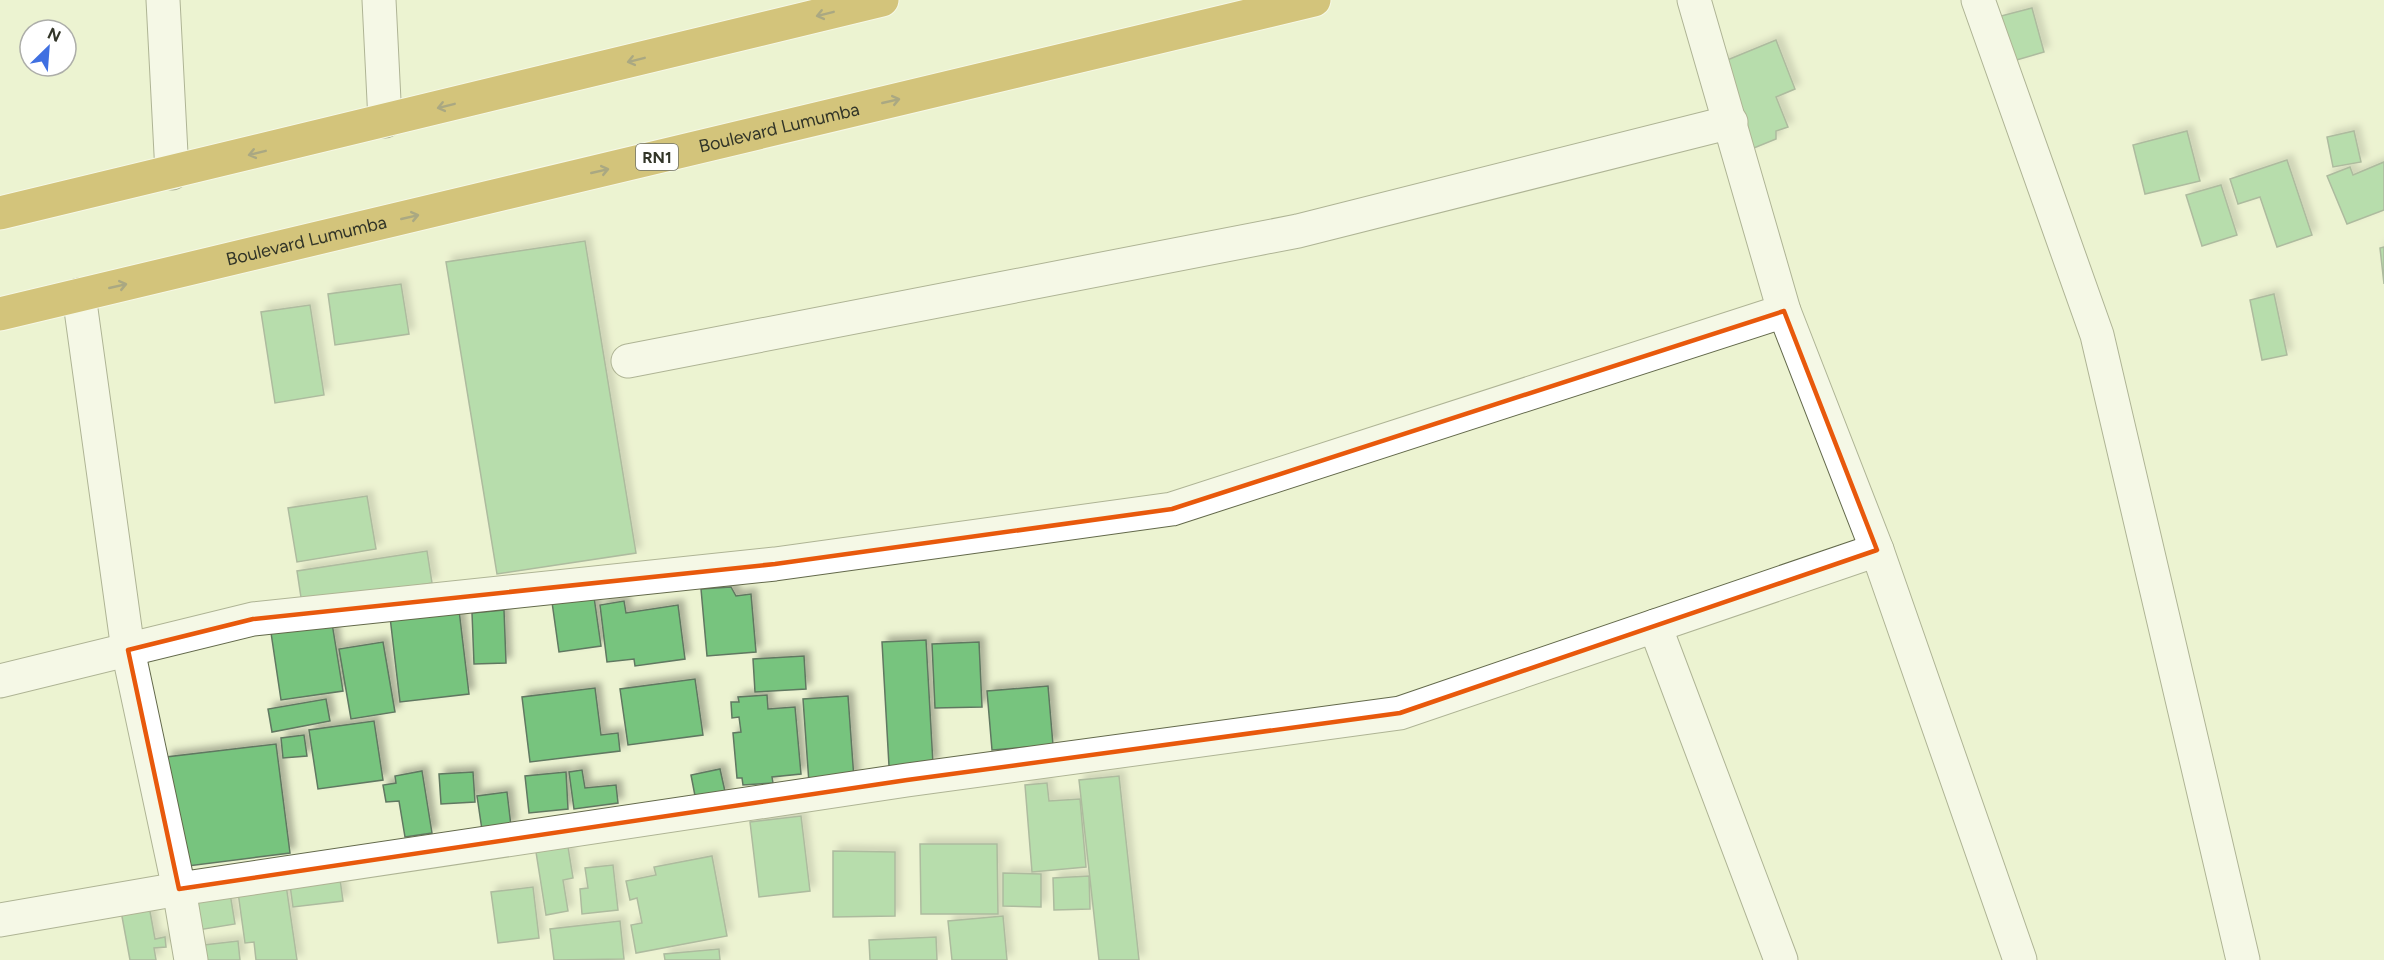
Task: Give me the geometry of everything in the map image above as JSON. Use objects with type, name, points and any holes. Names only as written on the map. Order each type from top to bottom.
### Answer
[{"type":"highway","points":[[0,213],[882,0]]},
{"type":"highway","name":"Boulevard Lumumba","points":[[0,314],[1314,0]]},
{"type":"street","points":[[163,0],[172,173]]},
{"type":"street","points":[[379,0],[385,121]]},
{"type":"street","points":[[1694,0],[1784,311],[1877,550],[2020,960]]},
{"type":"street","points":[[1978,0],[2097,335],[2243,960]]},
{"type":"street","points":[[628,361],[1298,231],[1731,122]]},
{"type":"street","points":[[79,295],[128,650],[179,889],[191,960]]},
{"type":"street","points":[[0,681],[253,619],[775,564],[1172,509],[1784,311]]},
{"type":"street","points":[[0,920],[179,889],[907,780],[1400,713],[1877,550]]},
{"type":"street","points":[[1655,626],[1781,960]]},
{"type":"highlighted area","points":[[1784,311],[1877,550],[1400,713],[907,780],[179,889],[128,650],[253,619],[775,564],[1172,509]]},
{"type":"building","points":[[2032,8],[2044,52],[2013,61],[2001,16]]},
{"type":"building","points":[[1776,40],[1795,89],[1776,97],[1788,127],[1776,131],[1776,139],[1749,150],[1720,63]]},
{"type":"building","points":[[2187,131],[2200,181],[2145,194],[2133,145]]},
{"type":"building","points":[[2354,131],[2361,162],[2333,167],[2327,137]]},
{"type":"building","points":[[2287,160],[2312,235],[2277,247],[2260,197],[2238,204],[2230,179]]},
{"type":"building","points":[[2384,162],[2384,210],[2347,224],[2327,176],[2350,167],[2353,175]]},
{"type":"building","points":[[2221,185],[2237,235],[2202,246],[2186,195]]},
{"type":"building","points":[[585,241],[636,553],[497,574],[446,262]]},
{"type":"building","points":[[2384,247],[2384,284],[2380,248]]},
{"type":"building","points":[[401,284],[409,334],[335,345],[328,294]]},
{"type":"building","points":[[2274,294],[2287,355],[2262,360],[2250,300]]},
{"type":"building","points":[[310,305],[324,395],[275,403],[261,312]]},
{"type":"building","points":[[367,496],[376,549],[297,562],[288,508]]},
{"type":"building","points":[[427,551],[432,583],[302,604],[297,571]]},
{"type":"building","points":[[731,587],[736,596],[751,594],[756,652],[707,656],[701,589]]},
{"type":"building","points":[[593,590],[601,646],[559,652],[551,595]]},
{"type":"building","points":[[624,601],[626,613],[678,605],[685,659],[635,666],[634,659],[607,662],[600,605]]},
{"type":"building","points":[[459,610],[469,694],[400,702],[390,617]]},
{"type":"building","points":[[504,610],[506,663],[474,664],[472,613]]},
{"type":"building","points":[[331,617],[343,691],[281,700],[270,626]]},
{"type":"building","points":[[926,640],[933,764],[889,766],[882,642]]},
{"type":"building","points":[[383,642],[395,712],[351,719],[339,649]]},
{"type":"building","points":[[979,642],[982,707],[935,708],[932,644]]},
{"type":"building","points":[[804,656],[806,689],[755,692],[753,659]]},
{"type":"building","points":[[695,679],[703,735],[628,745],[620,689]]},
{"type":"building","points":[[1048,686],[1053,745],[992,750],[987,691]]},
{"type":"building","points":[[595,688],[601,735],[618,733],[620,751],[530,762],[522,697]]},
{"type":"building","points":[[767,695],[768,709],[795,707],[801,774],[772,777],[773,783],[743,785],[742,778],[737,778],[733,733],[741,732],[739,717],[732,718],[731,702],[739,702],[738,697]]},
{"type":"building","points":[[848,696],[854,779],[809,783],[803,699]]},
{"type":"building","points":[[326,699],[330,721],[272,732],[268,709]]},
{"type":"building","points":[[374,721],[383,780],[318,789],[309,730]]},
{"type":"building","points":[[304,735],[307,756],[283,758],[281,738]]},
{"type":"building","points":[[276,744],[290,853],[180,867],[166,757]]},
{"type":"building","points":[[720,769],[726,796],[696,801],[691,775]]},
{"type":"building","points":[[582,770],[585,788],[616,785],[618,803],[574,809],[569,772]]},
{"type":"building","points":[[422,771],[432,833],[405,837],[399,801],[386,802],[383,785],[396,783],[395,776]]},
{"type":"building","points":[[473,772],[475,802],[441,804],[439,774]]},
{"type":"building","points":[[566,772],[568,809],[529,813],[525,776]]},
{"type":"building","points":[[1119,776],[1139,960],[1099,960],[1079,780]]},
{"type":"building","points":[[1047,783],[1049,801],[1080,799],[1086,867],[1032,872],[1025,785]]},
{"type":"building","points":[[507,792],[511,826],[482,830],[477,796]]},
{"type":"building","points":[[801,816],[810,891],[759,897],[750,822]]},
{"type":"building","points":[[920,844],[997,844],[998,914],[921,914]]},
{"type":"building","points":[[568,847],[573,878],[563,880],[568,911],[546,915],[536,852]]},
{"type":"building","points":[[833,851],[895,852],[895,916],[833,917]]},
{"type":"building","points":[[712,856],[727,936],[636,953],[631,925],[642,923],[637,898],[630,900],[626,881],[656,875],[654,867]]},
{"type":"building","points":[[613,865],[618,910],[582,914],[580,889],[588,888],[585,868]]},
{"type":"building","points":[[339,872],[343,901],[293,907],[289,878]]},
{"type":"building","points":[[1003,873],[1041,874],[1041,907],[1003,906]]},
{"type":"building","points":[[1089,876],[1090,909],[1054,910],[1053,878]]},
{"type":"building","points":[[285,878],[297,960],[256,960],[254,942],[245,943],[237,885]]},
{"type":"building","points":[[229,887],[235,924],[192,931],[186,894]]},
{"type":"building","points":[[533,887],[539,938],[498,943],[491,892]]},
{"type":"building","points":[[149,906],[155,939],[165,937],[166,947],[154,948],[156,960],[130,960],[121,911]]},
{"type":"building","points":[[1003,916],[1007,960],[952,960],[948,921]]},
{"type":"building","points":[[620,921],[624,959],[554,960],[550,929]]},
{"type":"building","points":[[936,937],[937,960],[870,960],[869,940]]},
{"type":"building","points":[[238,941],[240,960],[196,960],[195,946]]},
{"type":"building","points":[[719,949],[720,960],[665,960],[664,954]]}]
